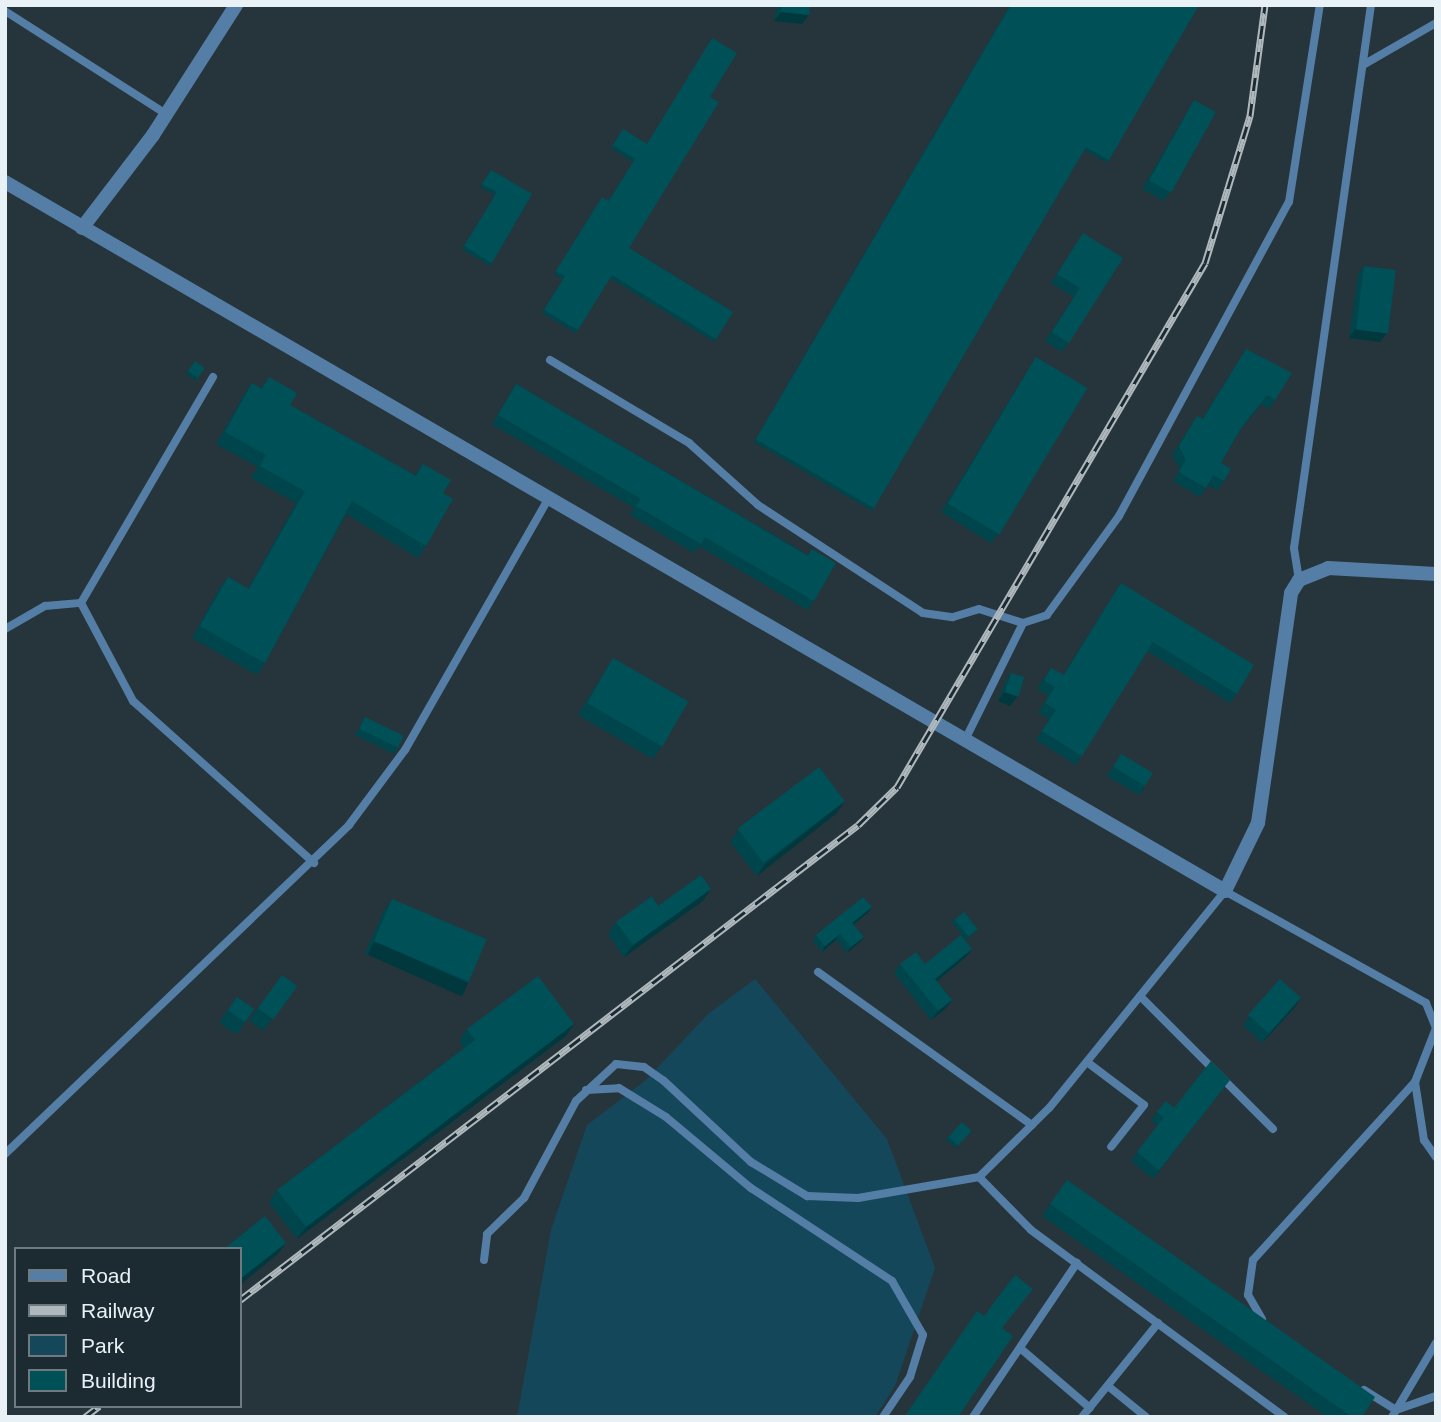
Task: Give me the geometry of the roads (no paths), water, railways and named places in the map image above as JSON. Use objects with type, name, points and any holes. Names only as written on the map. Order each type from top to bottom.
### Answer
[{"type":"street","points":[[82,228],[166,114],[236,5]]},
{"type":"street","points":[[5,182],[550,496],[964,742],[1224,891],[1258,823],[1291,593],[1299,580],[1328,568],[1436,574]]},
{"type":"lane","points":[[550,360],[689,443],[758,505],[923,613],[953,617],[979,610],[1023,623],[1047,615],[1070,590],[1119,516],[1289,202],[1320,5]]},
{"type":"lane","points":[[1299,580],[1294,548],[1371,5]]},
{"type":"lane","points":[[5,11],[166,114]]},
{"type":"lane","points":[[1363,65],[1436,23]]},
{"type":"lane","points":[[81,603],[213,377]]},
{"type":"lane","points":[[5,1154],[314,863],[405,750],[550,496]]},
{"type":"lane","points":[[81,603],[133,701],[314,863]]},
{"type":"lane","points":[[5,629],[45,606],[81,603]]},
{"type":"lane","points":[[964,742],[1023,623]]},
{"type":"lane","points":[[484,1260],[487,1234],[524,1198],[586,1090],[616,1063],[644,1067],[751,1162],[807,1196],[858,1198],[979,1177],[1032,1125],[1087,1062],[1224,891],[1426,1003],[1436,1028],[1415,1082],[1253,1260],[1248,1294],[1257,1315],[1274,1330]]},
{"type":"lane","points":[[818,972],[1032,1125]]},
{"type":"lane","points":[[1140,996],[1273,1129]]},
{"type":"lane","points":[[1087,1062],[1144,1105],[1111,1147]]},
{"type":"lane","points":[[1415,1082],[1424,1140],[1436,1157]]},
{"type":"lane","points":[[586,1090],[619,1088],[666,1117],[751,1188],[892,1281],[923,1335],[910,1377],[883,1417]]},
{"type":"lane","points":[[979,1177],[1031,1230],[1285,1417]]},
{"type":"lane","points":[[973,1417],[1077,1263]]},
{"type":"lane","points":[[1083,1417],[1158,1323]]},
{"type":"lane","points":[[1394,1413],[1436,1343]]},
{"type":"lane","points":[[1020,1348],[1090,1408]]},
{"type":"lane","points":[[1349,1381],[1394,1413]]},
{"type":"lane","points":[[1108,1386],[1146,1417]]},
{"type":"lane","points":[[1394,1413],[1436,1396]]},
{"type":"railway","points":[[242,1298],[858,825],[897,787],[1205,263],[1250,116],[1265,5]]},
{"type":"railway","points":[[85,1417],[96,1408]]}]
